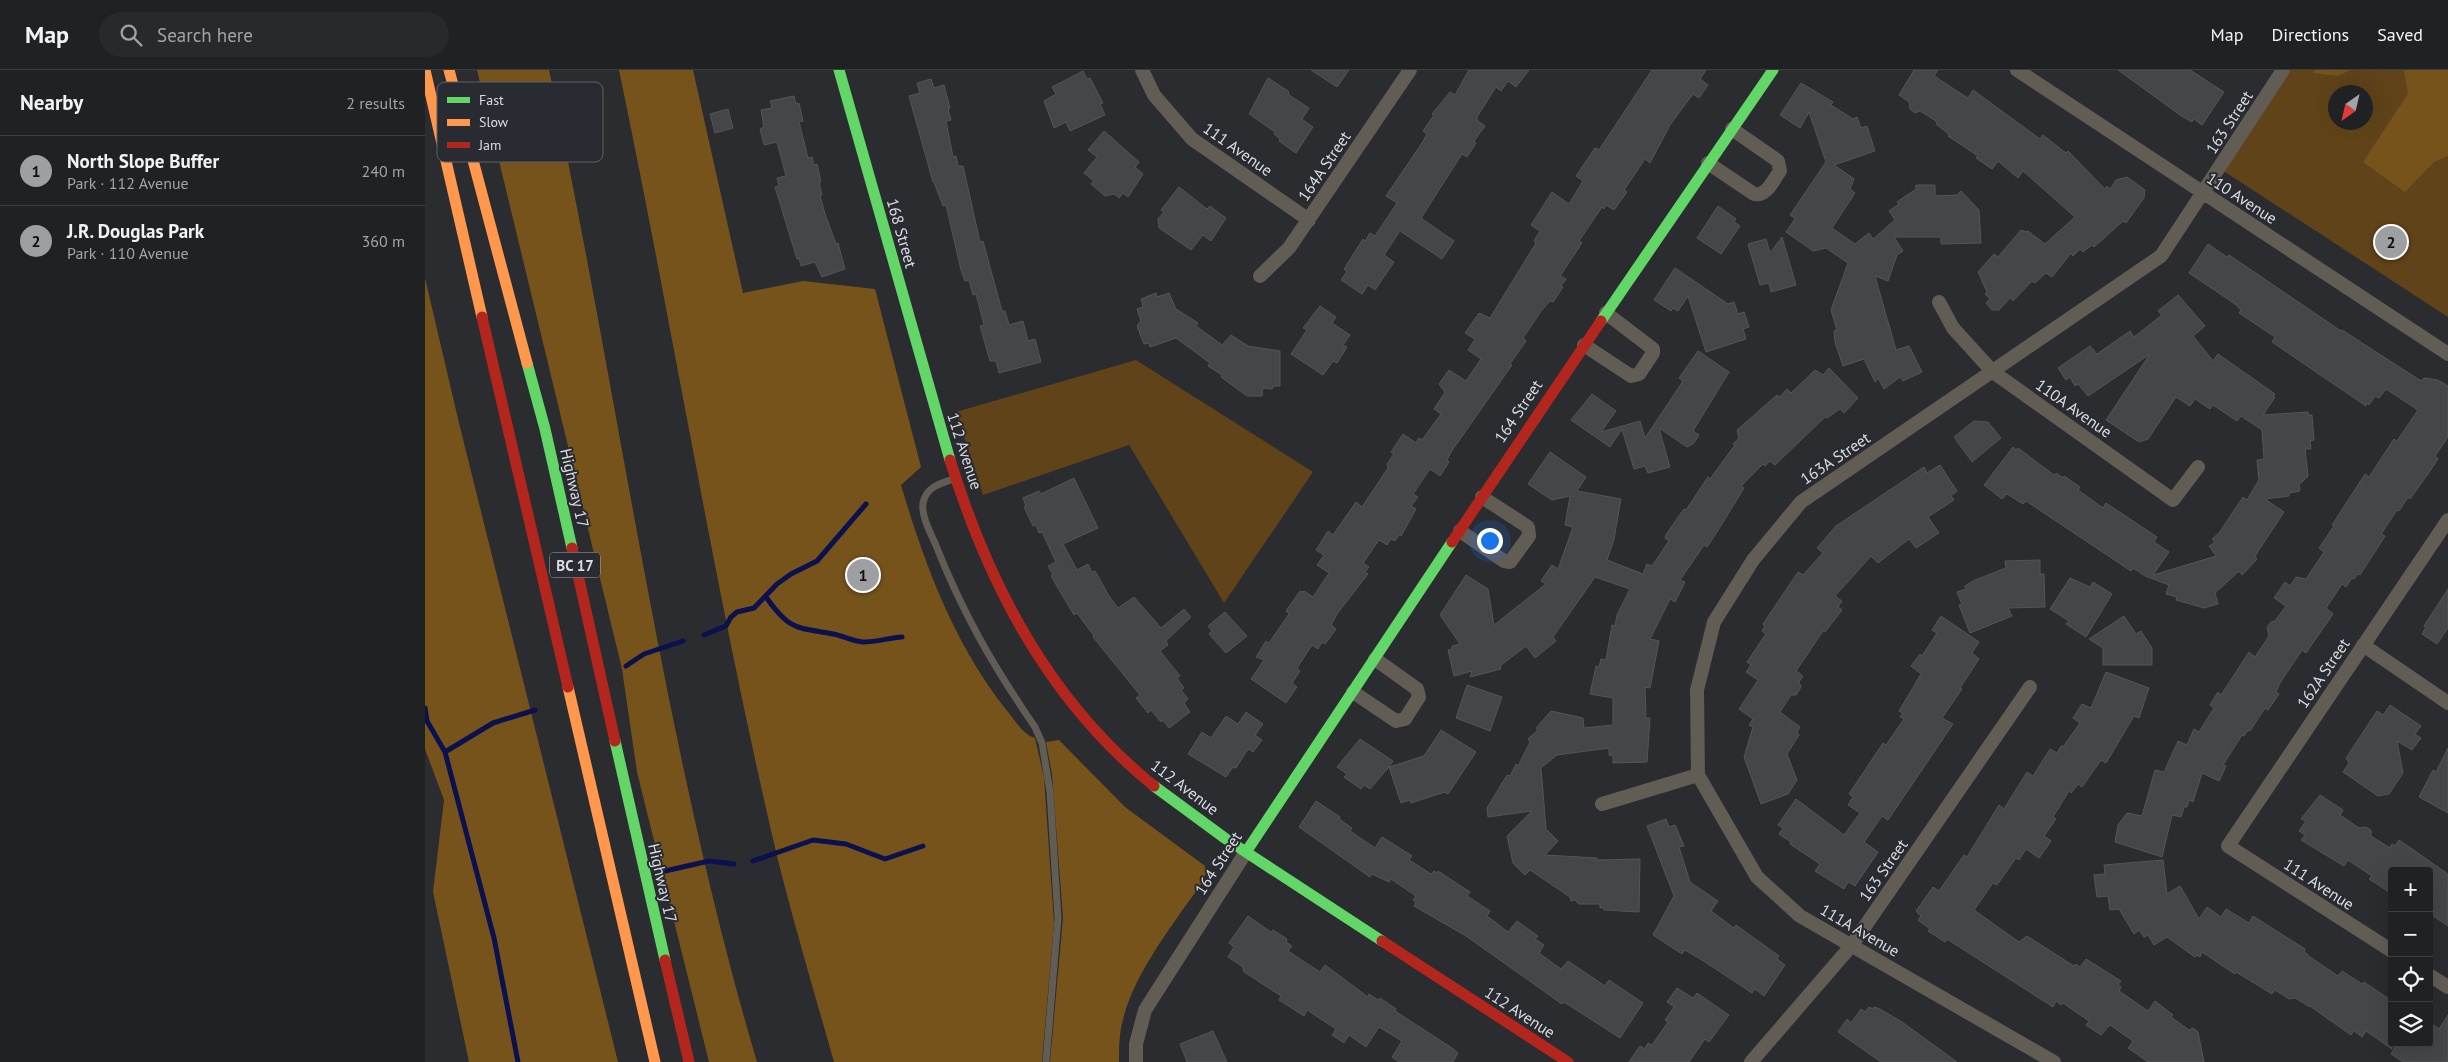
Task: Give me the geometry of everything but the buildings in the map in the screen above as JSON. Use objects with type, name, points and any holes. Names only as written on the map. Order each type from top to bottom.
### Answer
[{"type":"main road","name":"BC 17","points":[[425,70],[437,122]]},
{"type":"main road","name":"168 Street","points":[[839,70],[934,405]]},
{"type":"main road","name":"164 Street","points":[[1246,852],[1605,313],[1773,70]]},
{"type":"main road","name":"BC 17","points":[[446,162],[655,1062]]},
{"type":"main road","name":"Highway 17","points":[[474,162],[545,430],[651,903],[689,1062]]},
{"type":"main road","name":"112 Avenue","points":[[934,405],[956,478],[982,551],[1008,607],[1027,640],[1083,716],[1140,775],[1173,800],[1246,852],[1568,1062]]},
{"type":"street","name":"111 Avenue","points":[[1142,70],[1153,95],[1192,139],[1309,220]]},
{"type":"street","name":"164A Street","points":[[1260,276],[1289,248],[1410,70]]},
{"type":"street","name":"110 Avenue","points":[[2017,70],[2448,354]]},
{"type":"street","name":"163 Street","points":[[2203,193],[2283,70]]},
{"type":"street","points":[[1708,164],[1754,194],[1759,195],[1764,193],[1780,171],[1779,161],[1732,129]]},
{"type":"street","name":"163A Street","points":[[1699,775],[1697,690],[1714,622],[1753,560],[1801,502],[2161,256],[2203,193]]},
{"type":"street","name":"110A Avenue","points":[[1939,302],[1953,328],[1993,372],[2173,500],[2198,467]]},
{"type":"street","points":[[1584,345],[1631,376],[1639,374],[1644,367],[1653,353],[1653,349],[1605,313]]},
{"type":"street","points":[[1460,531],[1504,561],[1509,562],[1529,536],[1528,527],[1482,497]]},
{"type":"street","name":"162A Street","points":[[2228,846],[2448,520]]},
{"type":"street","points":[[2363,645],[2448,703]]},
{"type":"street","points":[[1353,692],[1396,720],[1405,719],[1419,697],[1419,693],[1417,689],[1375,659]]},
{"type":"street","name":"163 Street","points":[[1751,1062],[1853,945],[2030,686]]},
{"type":"street","points":[[1601,804],[1699,775]]},
{"type":"street","name":"111A Avenue","points":[[1699,775],[1757,877],[1800,916],[2054,1062]]},
{"type":"street","name":"111 Avenue","points":[[2228,846],[2388,948]]},
{"type":"street","name":"164 Street","points":[[1136,1062],[1136,1044],[1145,1010],[1246,852]]},
{"type":"street","points":[[2433,978],[2448,987]]},
{"type":"lane","points":[[956,478],[931,488],[923,502],[925,515],[949,580],[977,636],[1035,727],[1042,743],[1050,792],[1058,918],[1046,1062]]},
{"type":"shaded area","points":[[477,70],[549,70],[551,82],[480,82]]},
{"type":"shaded area","points":[[619,70],[693,70],[743,293],[803,281],[875,289],[921,467],[901,485],[920,545],[957,633],[972,660],[989,687],[1017,724],[1023,731],[1035,738],[1044,777],[1054,923],[1042,1062],[834,1062],[778,860],[756,762],[715,565]]},
{"type":"shaded area","points":[[2285,70],[2448,70],[2448,317],[2219,168]]},
{"type":"shaded area","points":[[2315,70],[2350,70],[2338,76],[2313,73]]},
{"type":"shaded area","points":[[2404,70],[2448,70],[2448,156],[2434,162],[2405,192],[2363,162],[2408,94]]},
{"type":"shaded area","points":[[499,162],[568,162],[644,568],[694,816],[723,940],[757,1062],[709,1062],[637,772],[622,669]]},
{"type":"shaded area","points":[[425,278],[459,423],[618,1062],[469,1062],[433,892],[444,800],[425,749]]},
{"type":"shaded area","points":[[1136,360],[1313,472],[1224,603],[1129,445],[983,495],[956,412]]},
{"type":"shaded area","points":[[1059,740],[1125,807],[1205,866],[1206,873],[1202,883],[1156,949],[1128,1003],[1119,1041],[1119,1062],[1050,1062],[1063,918],[1052,774],[1046,742]]},
{"type":"waterway","points":[[704,635],[726,626],[731,617],[737,612],[754,608],[777,584],[791,574],[817,561],[866,504]]},
{"type":"waterway","points":[[766,597],[781,616],[795,626],[863,642],[902,637]]},
{"type":"waterway","points":[[626,666],[644,654],[683,641]]},
{"type":"waterway","points":[[425,708],[427,721],[445,752],[494,938],[518,1062]]},
{"type":"waterway","points":[[445,752],[493,723],[535,710]]},
{"type":"waterway","points":[[753,861],[813,840],[846,844],[885,859],[923,846]]},
{"type":"waterway","points":[[665,871],[709,861],[734,864]]},
{"type":"traffic: fast","points":[[839,70],[950,460]]},
{"type":"traffic: fast","points":[[1601,321],[1773,70]]},
{"type":"traffic: fast","points":[[527,363],[545,429],[572,548]]},
{"type":"traffic: fast","points":[[1246,852],[1452,542]]},
{"type":"traffic: fast","points":[[615,741],[665,960]]},
{"type":"traffic: fast","points":[[1154,786],[1226,839],[1382,941]]},
{"type":"traffic: slow","points":[[425,70],[437,122]]},
{"type":"traffic: slow","points":[[449,70],[452,82]]},
{"type":"traffic: slow","points":[[446,162],[482,317]]},
{"type":"traffic: slow","points":[[473,162],[527,363]]},
{"type":"traffic: slow","points":[[568,687],[655,1062]]},
{"type":"traffic: jam","points":[[482,317],[568,687]]},
{"type":"traffic: jam","points":[[1452,542],[1601,321]]},
{"type":"traffic: jam","points":[[950,460],[984,552],[1004,596],[1028,639],[1054,679],[1084,717],[1117,753],[1154,786]]},
{"type":"traffic: jam","points":[[572,548],[615,741]]},
{"type":"traffic: jam","points":[[1382,941],[1568,1062]]},
{"type":"traffic: jam","points":[[665,960],[689,1062]]},
{"type":"place","name":"J.R. Douglas Park","points":[[2391,242]]},
{"type":"place","name":"North Slope Buffer","points":[[863,575]]}]
